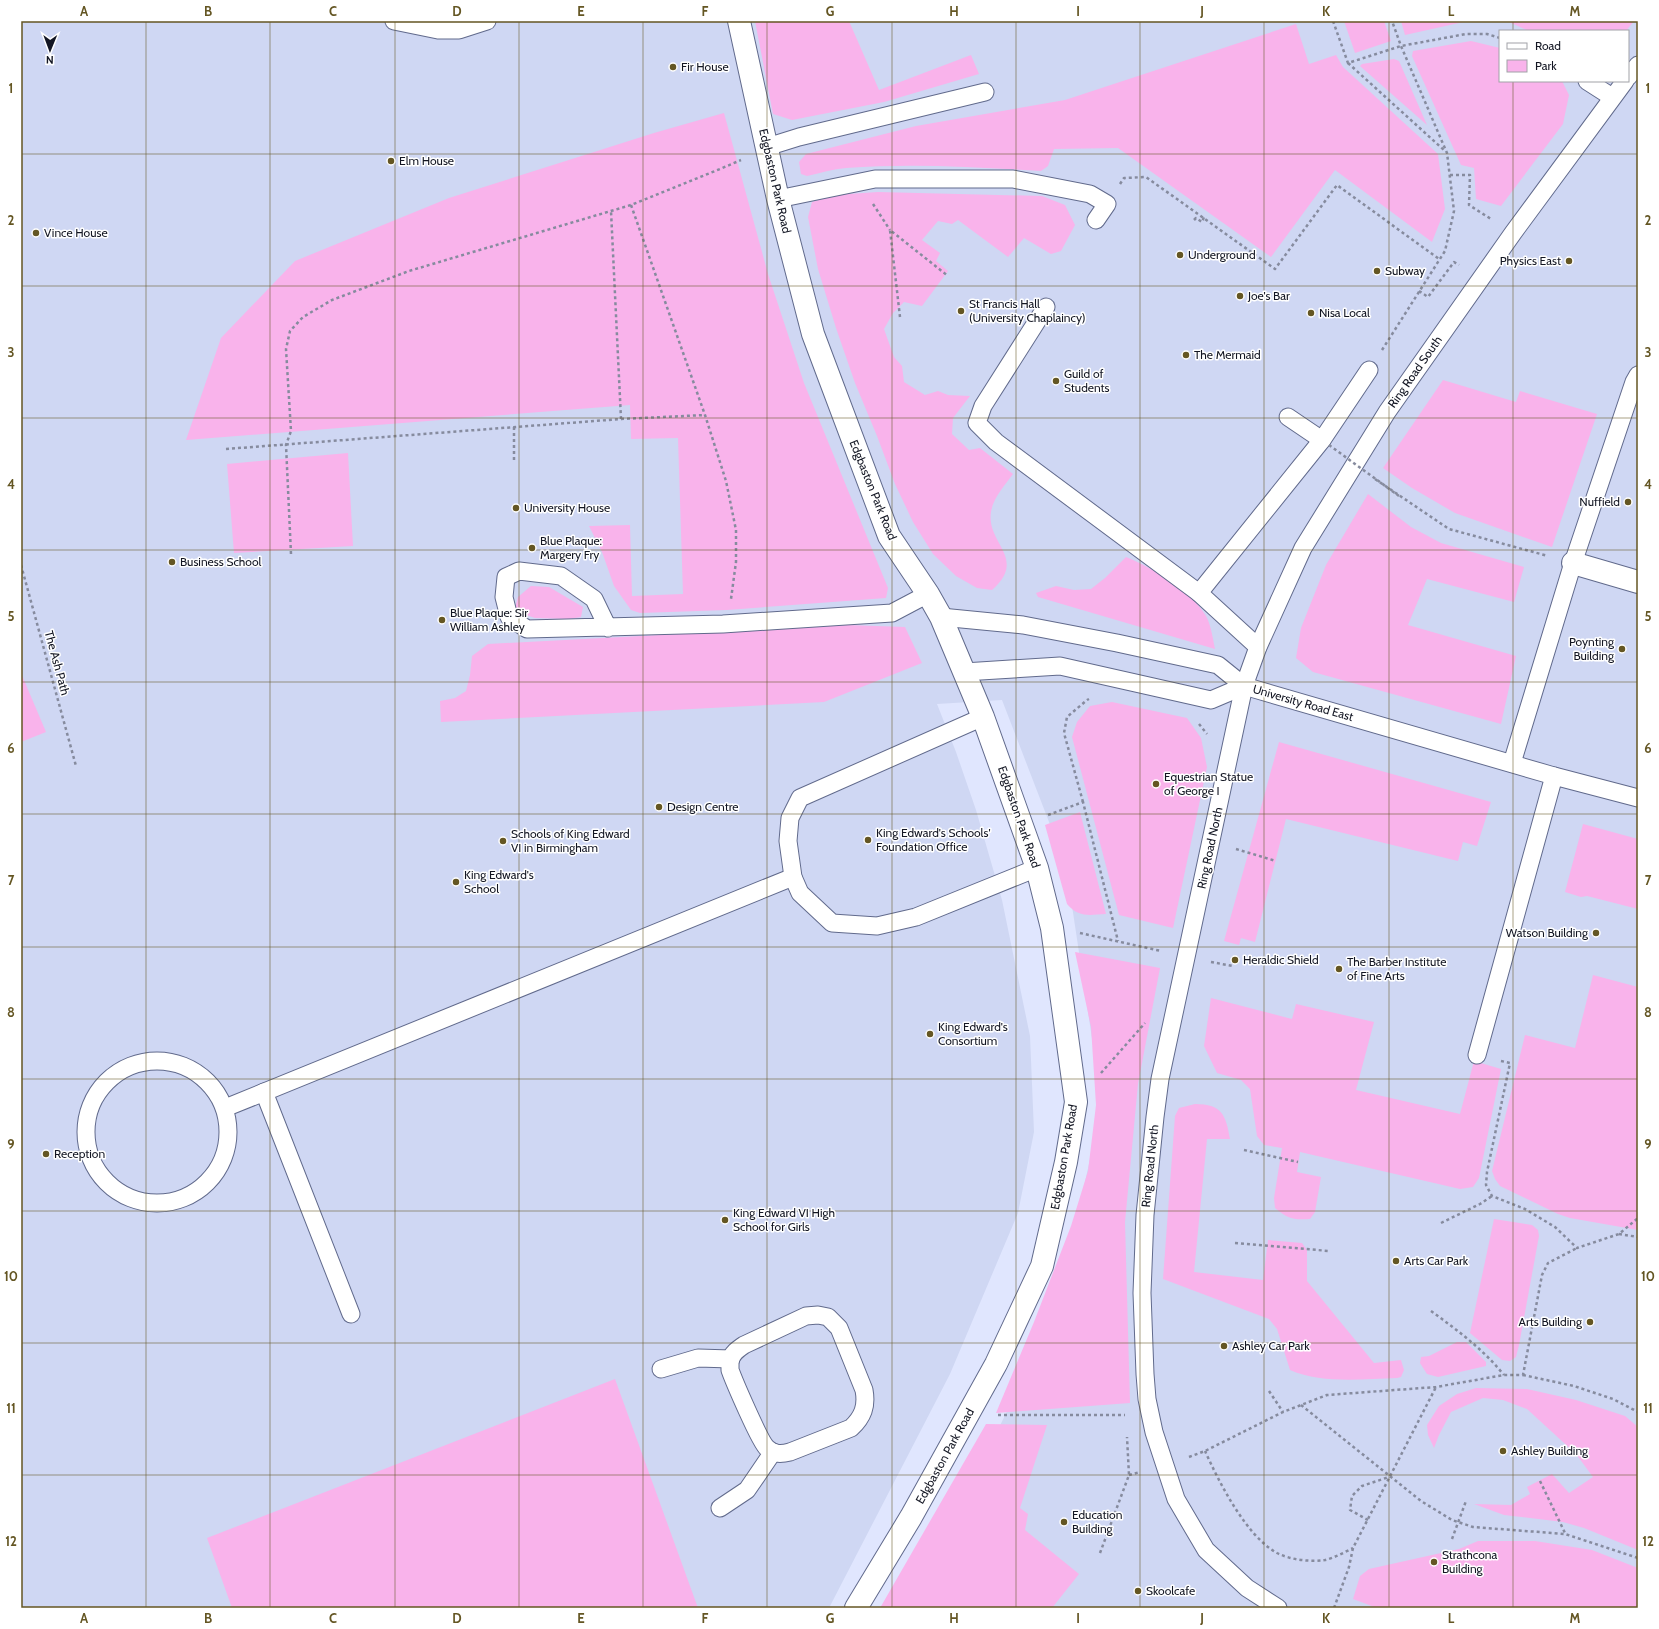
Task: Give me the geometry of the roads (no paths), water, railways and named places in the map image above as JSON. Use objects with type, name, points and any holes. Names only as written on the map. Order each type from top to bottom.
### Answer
[{"type":"street","name":"Edgbaston Park Road","points":[[739,21],[778,199],[813,334],[889,536],[928,594],[983,717],[1037,868],[1052,928],[1076,1102],[1066,1162],[1042,1266],[996,1364],[911,1517],[856,1608]]},
{"type":"street","points":[[1573,563],[1638,582]]},
{"type":"lane","points":[[394,21],[438,30],[459,30],[487,21]]},
{"type":"lane","points":[[1629,76],[1638,65]]},
{"type":"lane","points":[[1589,82],[1612,97]]},
{"type":"lane","name":"Ring Road South","points":[[1244,686],[1258,648],[1303,548],[1387,412],[1513,233],[1624,82]]},
{"type":"lane","points":[[767,147],[799,137],[985,92]]},
{"type":"lane","points":[[778,199],[875,179],[1013,179],[1090,194],[1107,204],[1096,220]]},
{"type":"lane","points":[[1046,307],[983,406],[977,423],[996,442],[1199,593],[1258,648]]},
{"type":"lane","points":[[1199,593],[1326,443],[1369,370]]},
{"type":"lane","points":[[1512,764],[1573,563],[1634,382],[1638,375]]},
{"type":"lane","points":[[1288,417],[1326,443]]},
{"type":"lane","points":[[608,628],[594,599],[561,576],[519,571],[506,578],[504,597],[509,617],[527,629],[608,628],[723,624],[892,613],[928,594]]},
{"type":"lane","points":[[940,618],[1023,625],[1117,643],[1218,665],[1244,686]]},
{"type":"lane","name":"University Road East","points":[[964,672],[1060,666],[1211,700],[1244,686],[1554,776],[1638,798]]},
{"type":"lane","name":"Ring Road North","points":[[1244,686],[1212,842],[1160,1079],[1145,1215],[1142,1293],[1147,1399],[1154,1432],[1176,1499],[1206,1550],[1247,1588],[1278,1608]]},
{"type":"lane","points":[[983,717],[800,798],[790,818],[788,841],[792,877],[800,893],[832,923],[877,926],[916,917],[1037,868]]},
{"type":"lane","points":[[1477,1055],[1545,804],[1554,776]]},
{"type":"lane","points":[[225,1108],[792,877]]},
{"type":"lane","points":[[148,1061],[172,1062],[195,1070],[213,1087],[225,1108],[229,1130],[226,1152],[216,1173],[201,1189],[180,1199],[158,1203],[136,1200],[114,1189],[98,1172],[88,1149],[86,1125],[92,1102],[105,1082],[125,1068],[131,1066],[148,1061]]},
{"type":"lane","points":[[264,1092],[351,1314]]},
{"type":"lane","points":[[818,1314],[828,1317],[839,1328],[864,1390],[866,1398],[864,1411],[858,1421],[851,1428],[790,1452],[782,1454],[773,1452],[766,1448],[759,1435],[730,1368],[731,1359],[736,1351],[744,1345],[806,1316],[818,1314]]},
{"type":"lane","points":[[661,1369],[698,1358],[731,1359]]},
{"type":"lane","points":[[720,1508],[747,1490],[773,1452]]},
{"type":"place","name":"Fir House","points":[[673,67]]},
{"type":"place","name":"Elm House","points":[[391,161]]},
{"type":"place","name":"Vince House","points":[[36,233]]},
{"type":"place","name":"Underground","points":[[1180,255]]},
{"type":"place","name":"Physics East","points":[[1569,261]]},
{"type":"place","name":"Subway","points":[[1377,271]]},
{"type":"place","name":"Joe's Bar","points":[[1240,296]]},
{"type":"place","name":"St Francis Hall (University Chaplaincy)","points":[[961,311]]},
{"type":"place","name":"Nisa Local","points":[[1311,313]]},
{"type":"place","name":"The Mermaid","points":[[1186,355]]},
{"type":"place","name":"Guild of Students","points":[[1056,381]]},
{"type":"place","name":"Nuffield","points":[[1628,502]]},
{"type":"place","name":"University House","points":[[516,508]]},
{"type":"place","name":"Blue Plaque: Margery Fry","points":[[532,548]]},
{"type":"place","name":"Business School","points":[[172,562]]},
{"type":"place","name":"Blue Plaque: Sir William Ashley","points":[[442,620]]},
{"type":"place","name":"Poynting Building","points":[[1622,649]]},
{"type":"place","name":"Equestrian Statue of George I","points":[[1156,784]]},
{"type":"place","name":"Design Centre","points":[[659,807]]},
{"type":"place","name":"King Edward's Schools' Foundation Office","points":[[868,840]]},
{"type":"place","name":"Schools of King Edward VI in Birmingham","points":[[503,841]]},
{"type":"place","name":"King Edward's School","points":[[456,882]]},
{"type":"place","name":"Watson Building","points":[[1596,933]]},
{"type":"place","name":"Heraldic Shield","points":[[1235,960]]},
{"type":"place","name":"The Barber Institute of Fine Arts","points":[[1339,969]]},
{"type":"place","name":"King Edward's Consortium","points":[[930,1034]]},
{"type":"place","name":"Reception","points":[[46,1154]]},
{"type":"place","name":"King Edward VI High School for Girls","points":[[725,1220]]},
{"type":"place","name":"Arts Car Park","points":[[1396,1261]]},
{"type":"place","name":"Arts Building","points":[[1590,1322]]},
{"type":"place","name":"Ashley Car Park","points":[[1224,1346]]},
{"type":"place","name":"Ashley Building","points":[[1503,1451]]},
{"type":"place","name":"Education Building","points":[[1064,1522]]},
{"type":"place","name":"Strathcona Building","points":[[1434,1562]]},
{"type":"place","name":"Skoolcafe","points":[[1138,1591]]}]
